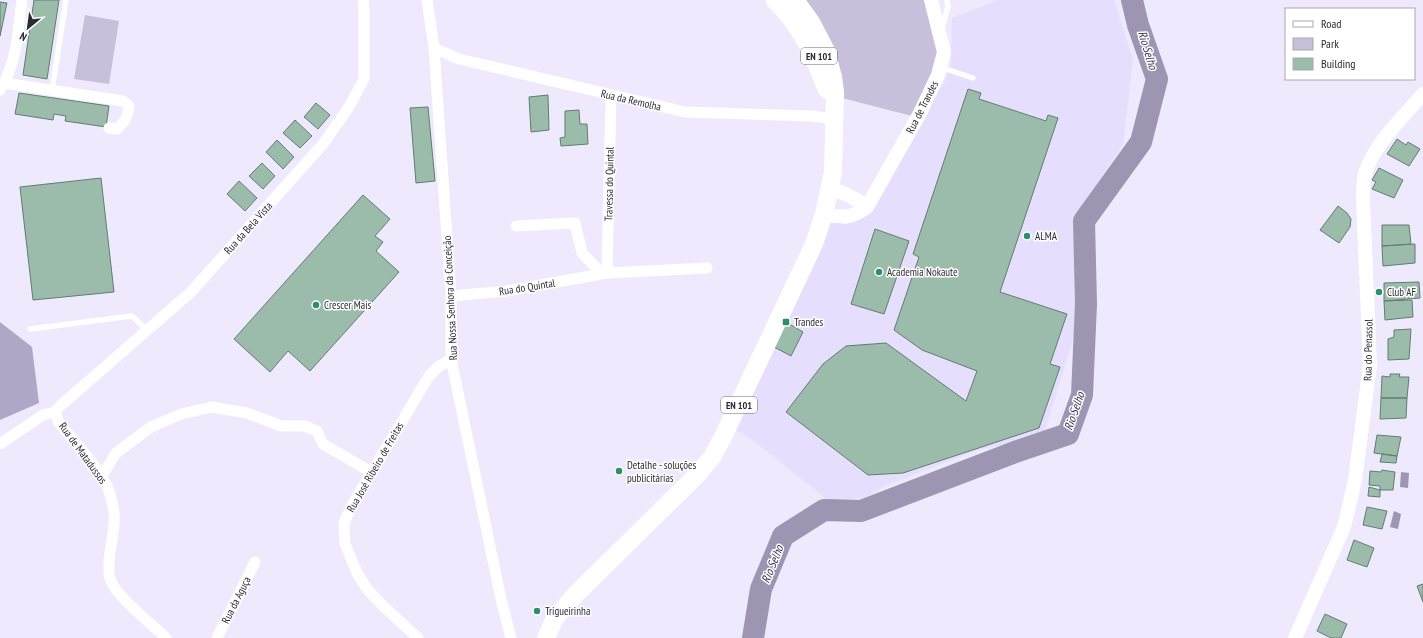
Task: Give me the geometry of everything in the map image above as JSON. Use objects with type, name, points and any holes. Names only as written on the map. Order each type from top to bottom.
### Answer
[{"type":"highway","points":[[775,0],[790,17],[809,46],[817,62],[827,89]]},
{"type":"main road","name":"EN 101","points":[[785,0],[796,14],[812,40],[822,65],[834,119]]},
{"type":"main road","name":"EN 101","points":[[546,638],[555,618],[575,595],[697,475],[712,457],[733,417],[814,244],[824,214],[833,172],[835,92],[833,77],[826,51],[811,22],[795,0]]},
{"type":"street","points":[[2,87],[8,78],[14,58],[22,0]]},
{"type":"street","name":"Rua da Bela Vista","points":[[55,412],[191,292],[323,144],[349,107],[364,79],[363,0]]},
{"type":"street","name":"Rua Nossa Senhora da Conceição","points":[[427,0],[434,48],[451,296],[451,359],[501,599],[511,638]]},
{"type":"street","name":"Rua de Trandes","points":[[867,207],[920,113],[938,75],[944,52],[931,0]]},
{"type":"street","name":"Rua da Remolha","points":[[434,48],[459,59],[685,112],[812,116],[834,119]]},
{"type":"street","points":[[2,87],[52,90],[123,101],[129,106],[124,124],[117,129],[109,128]]},
{"type":"street","name":"Rua do Penassol","points":[[1294,638],[1344,527],[1355,480],[1370,365],[1363,200],[1364,178],[1371,157],[1395,126],[1423,94]]},
{"type":"street","name":"Travessa do Quintal","points":[[604,274],[611,95]]},
{"type":"street","points":[[824,214],[840,217],[855,215],[867,207],[860,201],[830,188]]},
{"type":"street","points":[[516,226],[575,223],[582,253],[604,274]]},
{"type":"street","name":"Rua do Quintal","points":[[451,296],[507,291],[604,274],[707,268]]},
{"type":"street","name":"Rua José Ribeiro de Freitas","points":[[418,638],[367,589],[357,573],[345,544],[344,523],[351,507],[371,472],[429,376],[438,367],[451,359]]},
{"type":"street","points":[[102,476],[116,453],[151,427],[181,414],[212,407],[247,414],[281,426],[304,426],[317,431],[323,444],[371,472]]},
{"type":"street","points":[[0,444],[43,415],[55,412]]},
{"type":"street","name":"Rua de Matadussos","points":[[55,412],[59,423],[102,476],[110,492],[114,510],[109,566],[111,581],[120,595],[166,638]]},
{"type":"street","name":"Rua da Aguça","points":[[217,638],[256,562]]},
{"type":"lane","points":[[52,90],[66,0]]},
{"type":"lane","points":[[940,33],[948,7],[948,0]]},
{"type":"lane","points":[[940,67],[973,78]]},
{"type":"lane","points":[[30,329],[132,316],[147,330]]},
{"type":"shaded area","points":[[999,0],[1114,0],[1133,60],[1123,144],[1075,218],[1077,312],[1073,340],[1047,424],[1043,435],[1024,442],[981,449],[887,485],[865,498],[829,501],[746,435],[729,427],[824,222],[834,224],[839,217],[855,215],[918,117],[944,83],[951,64],[952,18]]},
{"type":"shaded area","points":[[0,322],[32,347],[39,403],[0,420]]},
{"type":"shaded area","points":[[1401,472],[1409,473],[1408,488],[1400,487]]},
{"type":"shaded area","points":[[1394,511],[1401,514],[1398,529],[1390,527]]},
{"type":"green space","points":[[803,0],[926,0],[940,51],[934,75],[912,116],[842,98]]},
{"type":"green space","points":[[85,15],[119,21],[109,84],[74,79]]},
{"type":"building","points":[[34,0],[59,0],[47,79],[23,75]]},
{"type":"building","points":[[0,2],[7,3],[0,36]]},
{"type":"building","points":[[968,89],[981,93],[979,99],[1046,121],[1048,115],[1058,118],[1000,292],[1067,314],[1050,364],[1060,367],[1039,428],[903,473],[868,475],[786,412],[823,364],[846,346],[886,343],[966,401],[977,371],[922,350],[894,330],[919,257],[913,254]]},
{"type":"building","points":[[19,93],[109,106],[106,127],[65,121],[66,116],[54,114],[53,120],[15,114]]},
{"type":"building","points":[[548,95],[549,130],[531,132],[529,97]]},
{"type":"building","points":[[316,103],[330,115],[318,129],[304,117]]},
{"type":"building","points":[[428,107],[435,181],[416,183],[410,108]]},
{"type":"building","points":[[579,110],[580,124],[587,124],[588,144],[561,146],[560,138],[565,137],[565,111]]},
{"type":"building","points":[[295,120],[312,136],[300,148],[283,133]]},
{"type":"building","points":[[1397,139],[1406,145],[1408,142],[1420,149],[1409,166],[1387,154]]},
{"type":"building","points":[[277,140],[294,157],[283,169],[266,152]]},
{"type":"building","points":[[262,163],[275,176],[263,189],[249,176]]},
{"type":"building","points":[[1379,168],[1403,180],[1394,198],[1372,189],[1376,182],[1372,180]]},
{"type":"building","points":[[101,178],[114,292],[33,300],[20,187]]},
{"type":"building","points":[[239,181],[257,198],[245,211],[227,194]]},
{"type":"building","name":"Crescer Mais","points":[[363,195],[390,219],[375,236],[383,242],[376,251],[399,272],[310,371],[288,351],[270,372],[234,339]]},
{"type":"building","points":[[1338,206],[1347,213],[1351,219],[1350,227],[1339,243],[1320,230]]},
{"type":"building","points":[[1382,225],[1409,225],[1411,244],[1382,246]]},
{"type":"building","points":[[875,229],[909,241],[884,314],[851,304]]},
{"type":"building","points":[[1415,244],[1415,263],[1383,266],[1382,246]]},
{"type":"building","points":[[1419,282],[1420,298],[1384,301],[1384,283]]},
{"type":"building","points":[[1412,300],[1413,317],[1385,320],[1384,301]]},
{"type":"building","points":[[786,322],[803,332],[791,356],[774,347]]},
{"type":"building","points":[[1411,329],[1409,359],[1388,360],[1388,339],[1394,337],[1394,330]]},
{"type":"building","points":[[1390,374],[1400,374],[1399,377],[1409,377],[1407,398],[1381,398],[1382,376],[1390,377]]},
{"type":"building","points":[[1381,398],[1407,398],[1406,418],[1380,419]]},
{"type":"building","points":[[1377,435],[1401,437],[1397,456],[1374,453]]},
{"type":"building","points":[[1382,454],[1397,456],[1396,463],[1380,462]]},
{"type":"building","points":[[1382,470],[1395,472],[1393,490],[1380,490],[1380,486],[1369,485],[1370,471],[1381,472]]},
{"type":"building","points":[[1369,487],[1380,490],[1380,497],[1368,496]]},
{"type":"building","points":[[1367,507],[1387,511],[1382,529],[1363,525]]},
{"type":"building","points":[[1354,540],[1374,548],[1367,567],[1347,560]]},
{"type":"building","points":[[1423,584],[1423,602],[1417,586]]},
{"type":"building","points":[[1325,614],[1347,624],[1341,638],[1331,638],[1317,631]]},
{"type":"waterway","name":"Rio Selho","points":[[753,638],[761,589],[783,536],[824,510],[861,511],[1015,452],[1068,434],[1082,395],[1086,304],[1084,221],[1141,142],[1157,79],[1138,25],[1132,0]]},
{"type":"place","name":"ALMA","points":[[1027,236]]},
{"type":"place","name":"Academia Nokaute","points":[[879,272]]},
{"type":"place","name":"Club AF","points":[[1379,292]]},
{"type":"place","name":"Crescer Mais","points":[[316,305]]},
{"type":"place","name":"Trandes","points":[[786,322]]},
{"type":"place","name":"Detalhe - soluções publicitárias","points":[[619,471]]},
{"type":"place","name":"Trigueirinha","points":[[537,611]]}]
